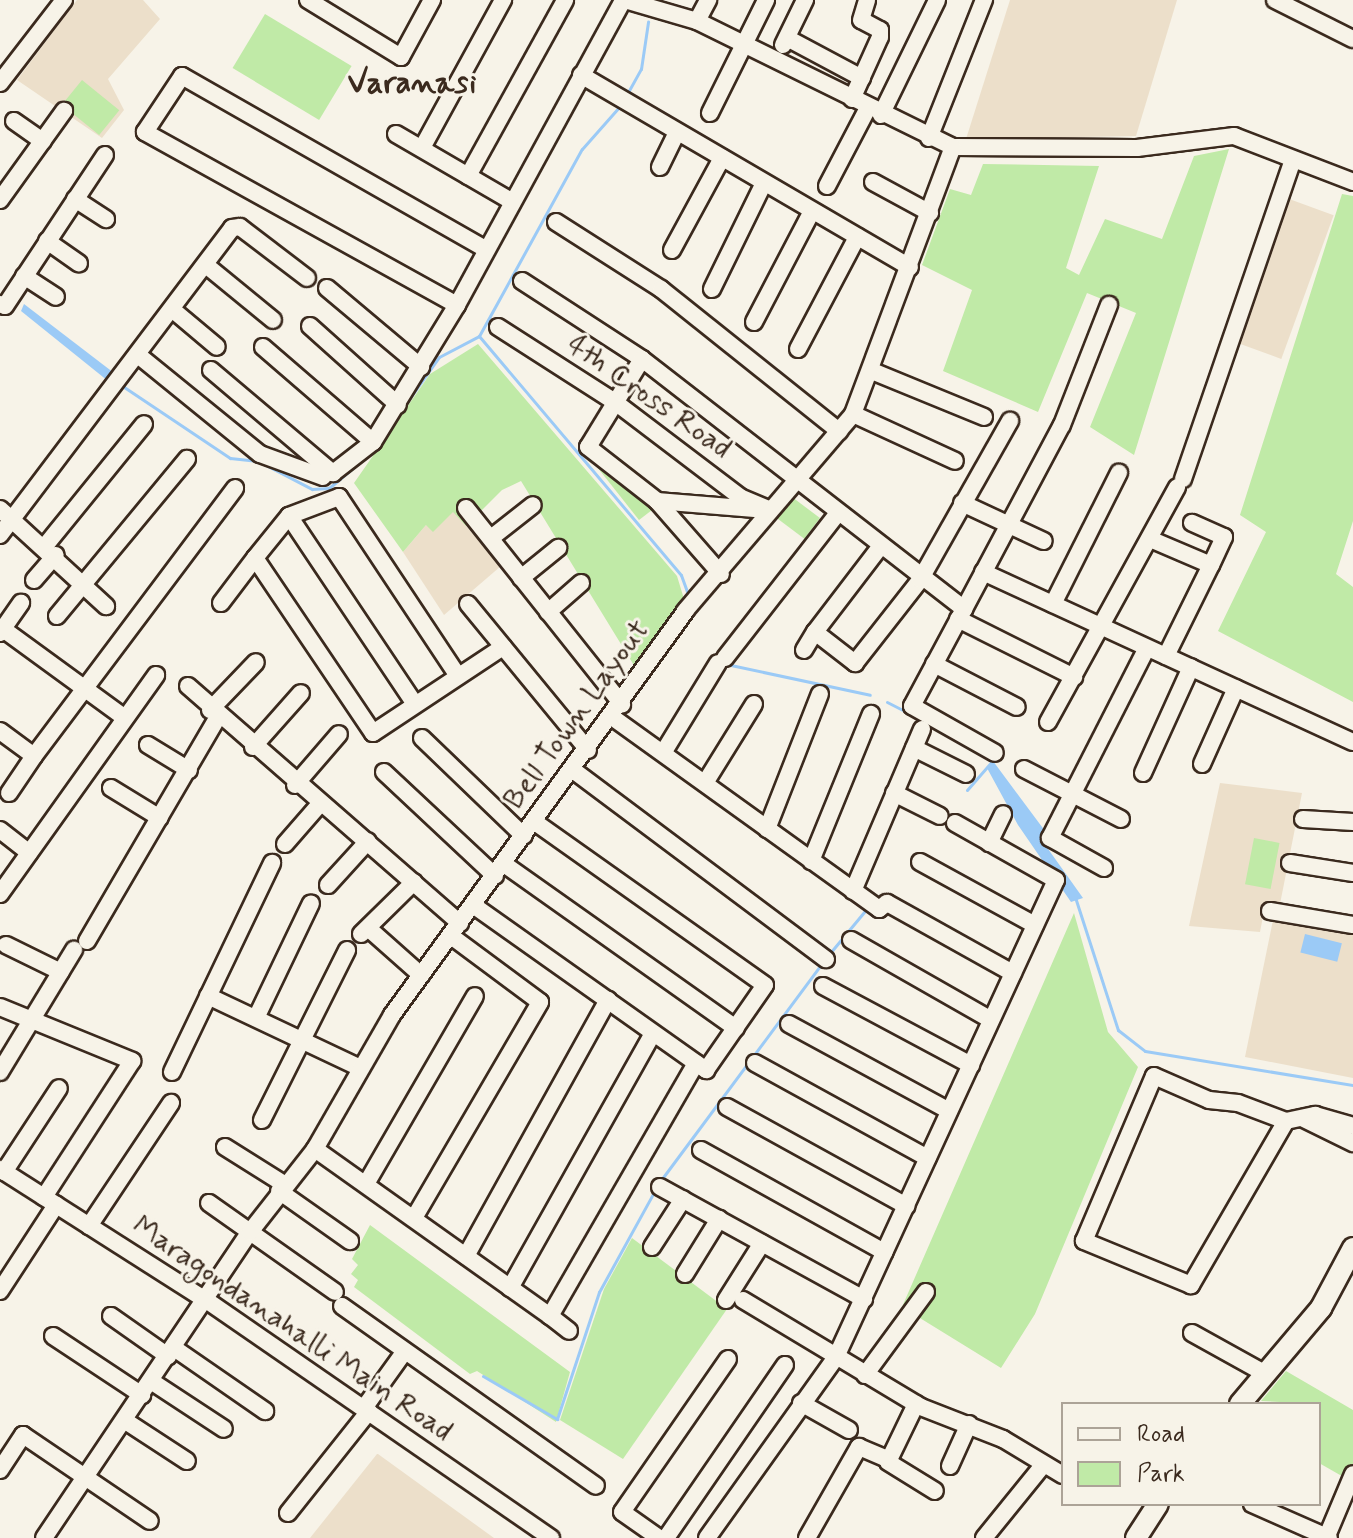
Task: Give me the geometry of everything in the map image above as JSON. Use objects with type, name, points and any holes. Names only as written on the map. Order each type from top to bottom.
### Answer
[{"type":"main road","points":[[1242,1402],[1321,1308],[1353,1248]]},
{"type":"main road","points":[[1136,1538],[1157,1506]]},
{"type":"street","points":[[0,83],[64,0]]},
{"type":"street","points":[[308,0],[401,57],[432,0]]},
{"type":"street","points":[[422,148],[503,0]]},
{"type":"street","points":[[468,176],[565,0]]},
{"type":"street","points":[[211,370],[333,473],[373,442],[457,305],[624,0],[697,21],[778,57],[875,112],[953,147],[1137,148],[1234,136],[1353,182]]},
{"type":"street","points":[[697,21],[708,0]]},
{"type":"street","points":[[710,113],[766,0]]},
{"type":"street","points":[[778,57],[805,0]]},
{"type":"street","points":[[852,99],[880,37],[880,30],[861,20],[867,0]]},
{"type":"street","points":[[827,186],[875,112],[937,0]]},
{"type":"street","points":[[929,138],[984,0]]},
{"type":"street","points":[[1277,0],[1351,32]]},
{"type":"street","points":[[787,38],[862,78]]},
{"type":"street","points":[[581,75],[910,267]]},
{"type":"street","points":[[457,305],[145,132],[182,76],[485,249]]},
{"type":"street","points":[[0,200],[64,111]]},
{"type":"street","points":[[14,121],[43,141]]},
{"type":"street","points":[[660,167],[677,132]]},
{"type":"street","points":[[396,134],[513,202]]},
{"type":"street","name":"Bell Town Layout","points":[[44,1538],[250,1232],[281,1188],[315,1149],[360,1068],[421,975],[691,607],[721,574],[795,476],[853,414],[872,371],[953,147]]},
{"type":"street","points":[[0,304],[5,306],[105,155]]},
{"type":"street","points":[[672,250],[722,158]]},
{"type":"street","points":[[1048,722],[1103,629],[1180,483],[1293,159]]},
{"type":"street","points":[[873,182],[930,213]]},
{"type":"street","points":[[712,289],[764,183]]},
{"type":"street","points":[[75,199],[106,219]]},
{"type":"street","points":[[754,322],[812,211]]},
{"type":"street","points":[[556,222],[661,289],[839,431]]},
{"type":"street","points":[[0,535],[6,514],[138,355],[236,226],[307,278]]},
{"type":"street","points":[[798,349],[857,237]]},
{"type":"street","points":[[47,241],[79,263]]},
{"type":"street","points":[[207,266],[273,320]]},
{"type":"street","points":[[24,276],[56,297]]},
{"type":"street","points":[[522,281],[642,359],[795,476],[961,614],[1074,677]]},
{"type":"street","points":[[327,288],[421,367]]},
{"type":"street","points":[[995,753],[912,706],[1062,425],[1109,305]]},
{"type":"street","points":[[173,310],[217,347]]},
{"type":"street","points":[[310,326],[398,405]]},
{"type":"street","name":"4th Cross Road","points":[[498,327],[615,402],[740,497],[770,510]]},
{"type":"street","points":[[263,347],[373,442]]},
{"type":"street","points":[[138,355],[260,454],[323,477]]},
{"type":"street","points":[[642,359],[588,447],[657,501],[721,574]]},
{"type":"street","points":[[872,371],[984,417]]},
{"type":"street","points":[[853,414],[955,461]]},
{"type":"street","points":[[815,632],[855,663],[920,580],[1010,421]]},
{"type":"street","points":[[34,580],[50,550],[144,424]]},
{"type":"street","points":[[57,616],[187,459]]},
{"type":"street","points":[[1053,604],[1119,473]]},
{"type":"street","points":[[9,793],[235,488]]},
{"type":"street","points":[[221,603],[289,516],[339,497],[458,676]]},
{"type":"street","points":[[657,501],[770,510]]},
{"type":"street","points":[[962,503],[1044,541]]},
{"type":"street","points":[[491,538],[533,505]]},
{"type":"street","points":[[466,508],[548,612],[617,711],[663,753],[875,906],[887,903],[1013,973]]},
{"type":"street","points":[[663,753],[722,661],[838,513]]},
{"type":"street","points":[[6,514],[85,582],[87,591],[106,606]]},
{"type":"street","points":[[289,516],[415,704]]},
{"type":"street","points":[[1166,656],[1224,537],[1192,523]]},
{"type":"street","points":[[1150,539],[1211,565]]},
{"type":"street","points":[[804,650],[880,547]]},
{"type":"street","points":[[521,578],[558,548]]},
{"type":"street","points":[[255,558],[373,733],[503,647]]},
{"type":"street","points":[[983,572],[1353,742]]},
{"type":"street","points":[[548,612],[581,583]]},
{"type":"street","points":[[21,603],[2,631],[125,718]]},
{"type":"street","points":[[468,604],[588,750]]},
{"type":"street","points":[[1104,868],[1050,838],[1147,648]]},
{"type":"street","points":[[0,1072],[189,770],[214,714],[256,662]]},
{"type":"street","points":[[934,664],[1017,707]]},
{"type":"street","points":[[1143,773],[1191,667]]},
{"type":"street","points":[[0,894],[156,675]]},
{"type":"street","points":[[188,686],[214,714],[295,785],[368,841],[414,882],[456,929],[540,1002],[414,1218]]},
{"type":"street","points":[[1202,764],[1236,688]]},
{"type":"street","points":[[253,747],[301,693]]},
{"type":"street","points":[[767,829],[820,694]]},
{"type":"street","points":[[705,783],[754,704]]},
{"type":"street","points":[[811,861],[871,714]]},
{"type":"street","points":[[853,891],[922,729]]},
{"type":"street","points":[[0,731],[34,756]]},
{"type":"street","points":[[295,785],[339,734]]},
{"type":"street","points":[[422,738],[530,829],[765,985],[706,1070],[473,905]]},
{"type":"street","points":[[148,745],[189,770]]},
{"type":"street","points":[[914,748],[966,774]]},
{"type":"street","points":[[1024,769],[1121,819]]},
{"type":"street","points":[[573,770],[826,959]]},
{"type":"street","points":[[384,772],[499,870],[736,1028]]},
{"type":"street","points":[[111,788],[160,818]]},
{"type":"street","points":[[707,1538],[836,1357],[1056,880],[894,793]]},
{"type":"street","points":[[285,844],[319,805]]},
{"type":"street","points":[[989,843],[1003,814]]},
{"type":"street","points":[[1303,819],[1353,822]]},
{"type":"street","points":[[0,830],[29,853]]},
{"type":"street","points":[[328,885],[368,841]]},
{"type":"street","points":[[920,862],[1035,925]]},
{"type":"street","points":[[172,1072],[272,863]]},
{"type":"street","points":[[1290,863],[1353,873]]},
{"type":"street","points":[[414,882],[364,931],[421,975]]},
{"type":"street","points":[[256,1018],[311,903]]},
{"type":"street","points":[[1270,911],[1353,925]]},
{"type":"street","points":[[851,940],[991,1020]]},
{"type":"street","points":[[6,945],[61,972]]},
{"type":"street","points":[[262,1120],[347,950]]},
{"type":"street","points":[[823,986],[971,1065]]},
{"type":"street","points":[[208,996],[360,1068]]},
{"type":"street","points":[[366,1184],[475,996]]},
{"type":"street","points":[[466,1256],[608,1000]]},
{"type":"street","points":[[0,1007],[132,1061],[0,1291]]},
{"type":"street","points":[[789,1024],[949,1111]]},
{"type":"street","points":[[510,1288],[653,1033]]},
{"type":"street","points":[[550,1316],[696,1063]]},
{"type":"street","points":[[755,1063],[928,1158]]},
{"type":"street","points":[[1286,1121],[1197,1282],[1184,1286],[1084,1241],[1150,1078],[1286,1121],[1315,1115],[1353,1126]]},
{"type":"street","points":[[2,1170],[59,1088]]},
{"type":"street","points":[[89,1226],[171,1103]]},
{"type":"street","points":[[727,1107],[906,1206]]},
{"type":"street","points":[[1304,1119],[1353,1143]]},
{"type":"street","points":[[225,1147],[350,1241]]},
{"type":"street","points":[[315,1149],[569,1331]]},
{"type":"street","points":[[701,1150],[884,1252]]},
{"type":"street","name":"Maragondanahalli Main Road","points":[[2,1170],[206,1300],[551,1538]]},
{"type":"street","points":[[660,1187],[864,1299]]},
{"type":"street","points":[[652,1247],[683,1199]]},
{"type":"street","points":[[209,1203],[405,1351],[596,1486]]},
{"type":"street","points":[[685,1274],[719,1219]]},
{"type":"street","points":[[762,1243],[735,1300],[916,1404],[969,1424],[1061,1474]]},
{"type":"street","points":[[865,1375],[926,1292]]},
{"type":"street","points":[[111,1316],[265,1411]]},
{"type":"street","points":[[1192,1333],[1266,1374]]},
{"type":"street","points":[[53,1336],[224,1429]]},
{"type":"street","points":[[288,1513],[367,1410],[405,1351]]},
{"type":"street","points":[[659,1538],[622,1512],[728,1359]]},
{"type":"street","points":[[666,1538],[785,1365]]},
{"type":"street","points":[[801,1403],[849,1430]]},
{"type":"street","points":[[889,1460],[916,1404]]},
{"type":"street","points":[[124,1420],[187,1461]]},
{"type":"street","points":[[950,1466],[969,1424]]},
{"type":"street","points":[[0,1470],[23,1435],[150,1521]]},
{"type":"street","points":[[807,1538],[859,1447],[889,1460],[935,1491]]},
{"type":"street","points":[[984,1538],[1044,1464]]},
{"type":"street","points":[[1257,1506],[1328,1537],[1353,1474]]},
{"type":"shaded area","points":[[77,0],[143,0],[160,19],[108,79],[124,110],[102,138],[17,80]]},
{"type":"shaded area","points":[[1010,0],[1177,0],[1136,136],[966,139]]},
{"type":"shaded area","points":[[1281,196],[1334,215],[1281,359],[1229,340]]},
{"type":"shaded area","points":[[453,511],[501,566],[444,615],[403,552],[426,525]]},
{"type":"shaded area","points":[[1220,783],[1302,793],[1279,909],[1265,906],[1260,932],[1189,926]]},
{"type":"shaded area","points":[[1273,920],[1353,932],[1353,1078],[1245,1057]]},
{"type":"shaded area","points":[[378,1454],[494,1538],[310,1538]]},
{"type":"green space","points":[[265,14],[352,66],[319,120],[233,68]]},
{"type":"green space","points":[[82,80],[119,110],[99,135],[62,105]]},
{"type":"green space","points":[[1229,149],[1134,455],[1090,427],[1136,313],[1087,293],[1038,412],[943,371],[972,290],[922,265],[950,189],[971,195],[983,164],[1099,166],[1066,268],[1079,275],[1105,219],[1162,239],[1194,156]]},
{"type":"green space","points":[[1342,194],[1353,196],[1353,521],[1336,574],[1353,587],[1353,702],[1218,631],[1266,532],[1240,515]]},
{"type":"green space","points":[[478,344],[677,576],[684,599],[635,667],[521,481],[502,490],[466,526],[453,512],[433,532],[426,525],[403,552],[354,483],[430,374]]},
{"type":"green space","points":[[582,448],[656,507],[639,520]]},
{"type":"green space","points":[[792,497],[820,518],[804,539],[776,518]]},
{"type":"green space","points":[[1254,838],[1280,843],[1271,889],[1245,884]]},
{"type":"green space","points":[[1074,913],[1108,1032],[1138,1067],[1035,1314],[1001,1368],[902,1307]]},
{"type":"green space","points":[[370,1225],[570,1372],[556,1422],[477,1371],[470,1374],[354,1287],[358,1280],[351,1274],[358,1265],[352,1259]]},
{"type":"green space","points":[[632,1238],[727,1309],[623,1459],[560,1420],[604,1289]]},
{"type":"green space","points":[[1286,1371],[1353,1410],[1353,1466],[1347,1479],[1321,1464],[1321,1402],[1261,1401]]},
{"type":"water","points":[[24,304],[114,373],[108,381],[21,311]]},
{"type":"water","points":[[993,761],[1045,831],[1041,839],[1083,898],[1071,902],[1018,825],[987,768]]},
{"type":"water","points":[[1305,934],[1342,943],[1337,962],[1300,952]]},
{"type":"waterway","points":[[627,94],[641,69],[648,22]]},
{"type":"waterway","points":[[479,336],[582,149],[620,106]]},
{"type":"waterway","points":[[407,402],[439,357],[479,336],[681,575],[689,597]]},
{"type":"waterway","points":[[124,387],[230,458],[258,461],[312,489],[329,488],[367,456]]},
{"type":"waterway","points":[[726,664],[870,695]]},
{"type":"waterway","points":[[887,702],[912,715]]},
{"type":"waterway","points":[[967,790],[991,762]]},
{"type":"waterway","points":[[1075,897],[1118,1030],[1145,1051],[1353,1085]]},
{"type":"waterway","points":[[830,953],[869,906]]},
{"type":"waterway","points":[[661,1180],[823,962]]},
{"type":"waterway","points":[[483,1376],[557,1419],[599,1292],[655,1190]]},
{"type":"district","name":"Varanasi","points":[[412,83]]}]
